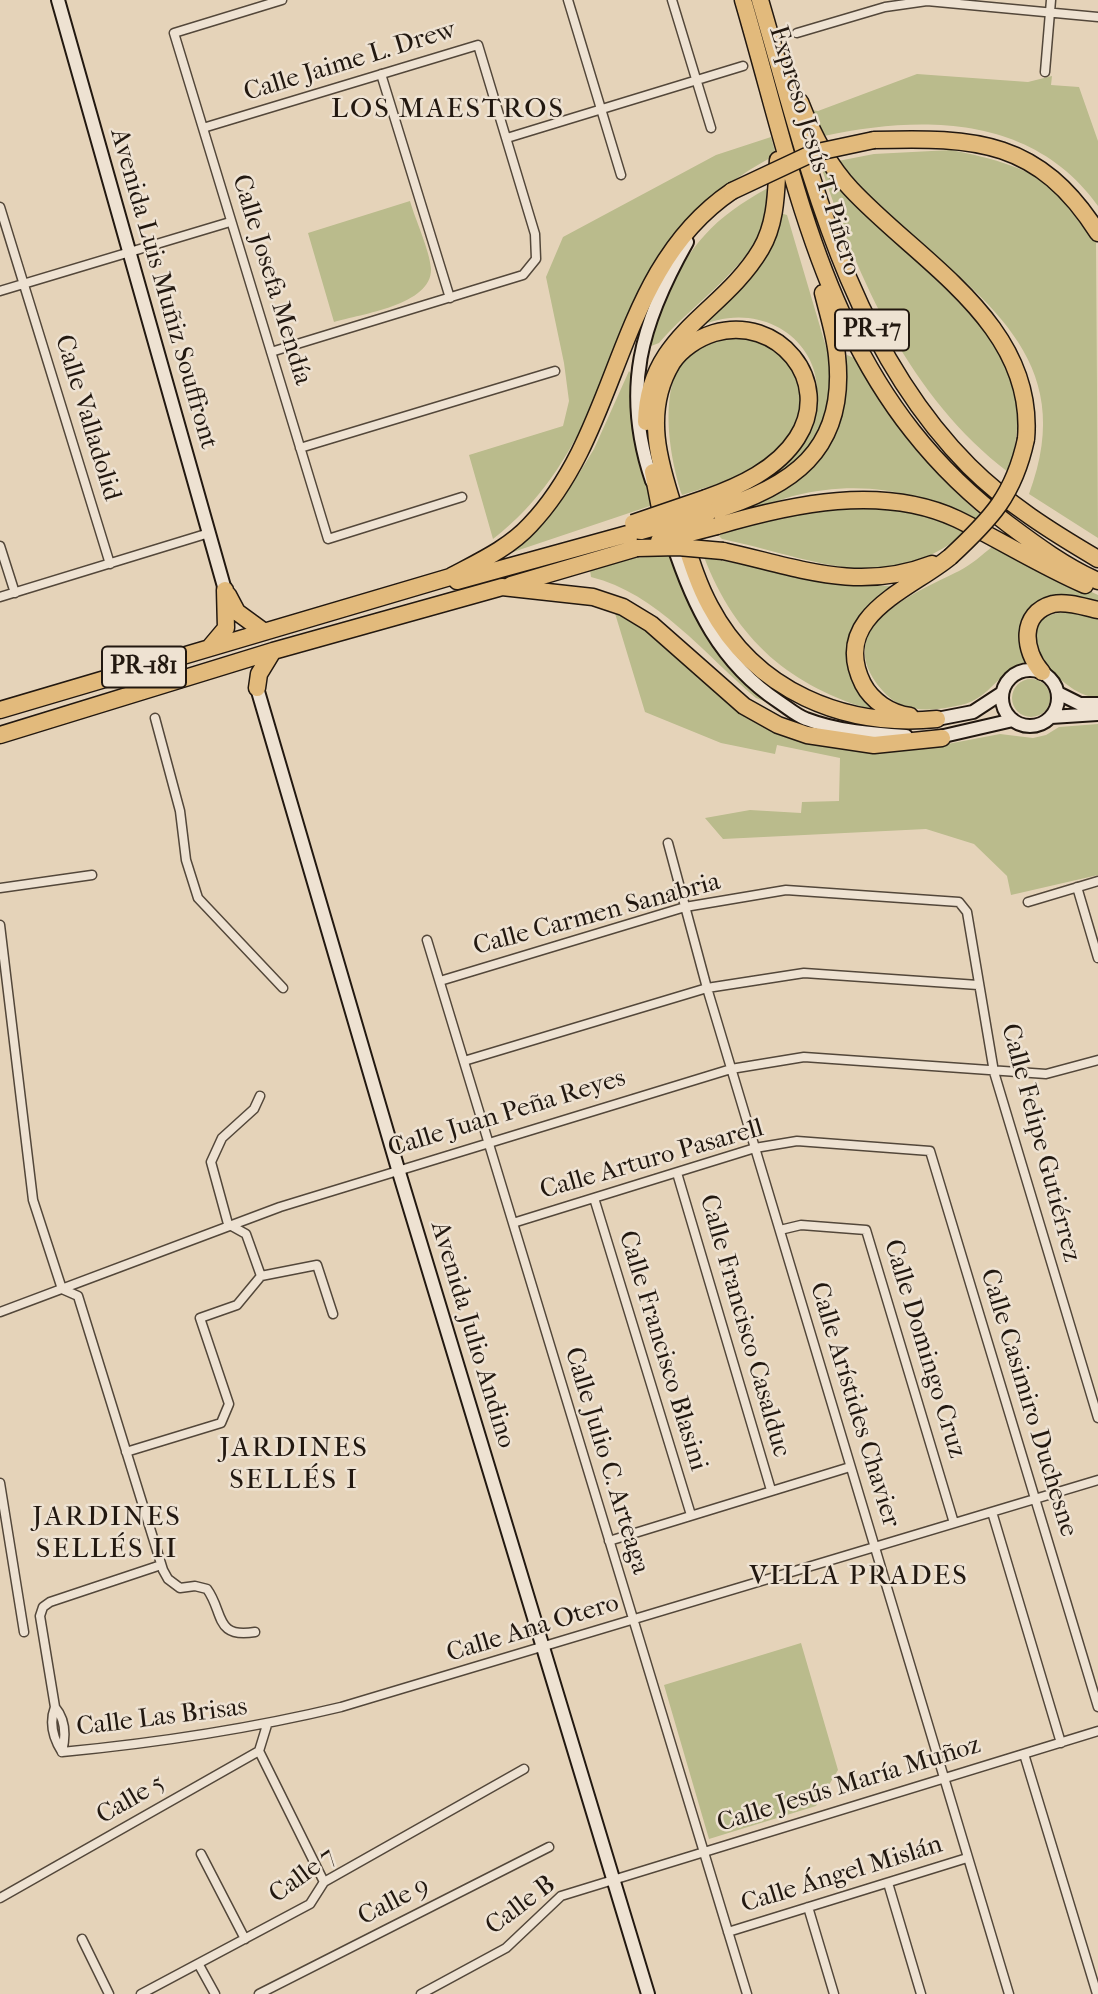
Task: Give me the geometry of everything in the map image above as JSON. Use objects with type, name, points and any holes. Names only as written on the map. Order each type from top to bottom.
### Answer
[{"type":"highway","name":"Expreso Jesús T. Piñero","points":[[743,0],[816,257],[843,322],[870,370],[903,418],[973,498],[1027,539],[1098,581]]},
{"type":"highway","name":"Expreso Jesús T. Piñero","points":[[760,0],[841,261],[859,306],[898,377],[921,411],[969,466],[1019,508],[1098,559]]},
{"type":"highway","points":[[767,22],[828,162],[850,189],[978,307],[1003,341],[1015,367],[1025,403],[1026,439],[1020,466],[1000,507],[950,557],[872,611],[865,621],[856,650],[861,679],[876,701],[894,712],[937,719]]},
{"type":"highway","points":[[660,508],[646,434],[647,401],[653,380],[667,351],[740,278],[762,248],[772,225],[779,129]]},
{"type":"highway","points":[[289,624],[450,577],[489,556],[530,525],[555,495],[577,455],[648,286],[686,230],[708,208],[732,191],[813,153],[874,140],[949,141],[998,148],[1047,173],[1077,200],[1098,233]]},
{"type":"highway","points":[[635,534],[755,498],[777,487],[803,466],[816,450],[835,415],[837,353],[816,257]]},
{"type":"highway","points":[[711,512],[730,489],[772,465],[799,436],[807,416],[806,380],[798,364],[776,340],[758,332],[724,330],[705,336],[687,347],[666,374],[656,416],[656,448],[666,485],[709,605],[751,661],[800,696],[862,718],[889,721],[937,719]]},
{"type":"highway","points":[[635,534],[711,512],[827,501],[893,502],[956,518],[1010,550],[1098,590]]},
{"type":"highway","points":[[635,534],[678,547],[723,551],[838,578],[869,580],[915,571],[950,557]]},
{"type":"highway","name":"PR-181","points":[[0,710],[263,631],[377,604],[496,569],[635,534]]},
{"type":"highway","name":"PR-181","points":[[0,735],[273,651],[502,587],[635,534]]},
{"type":"highway","points":[[502,587],[580,594],[623,607],[651,624],[744,706],[779,725],[807,735],[874,745],[942,738]]},
{"type":"highway","points":[[225,590],[237,612],[263,631]]},
{"type":"highway","points":[[210,647],[226,628],[225,590]]},
{"type":"highway","points":[[1042,672],[1030,656],[1026,643],[1027,630],[1038,612],[1057,603],[1098,610]]},
{"type":"highway","points":[[257,688],[258,674],[273,651]]},
{"type":"highway","points":[[224,667],[241,672],[257,688]]},
{"type":"street","name":"Avenida Luis Muñiz Souffront","points":[[58,0],[225,590]]},
{"type":"street","name":"Calle Josefa Mendía","points":[[282,0],[174,33],[328,539],[462,497]]},
{"type":"street","points":[[568,0],[621,175]]},
{"type":"street","points":[[672,0],[711,128]]},
{"type":"street","points":[[1045,72],[1051,0]]},
{"type":"street","points":[[797,33],[886,7],[927,1],[1098,17]]},
{"type":"street","name":"Calle Jaime L. Drew","points":[[203,128],[478,45],[535,234],[536,259],[523,275],[450,298]]},
{"type":"street","points":[[506,138],[743,66]]},
{"type":"street","points":[[271,352],[450,298],[381,74]]},
{"type":"street","name":"Calle Valladolid","points":[[0,207],[110,564]]},
{"type":"street","points":[[708,208],[654,303],[640,348],[636,383],[637,423],[641,450],[692,600],[722,651],[760,690],[805,719],[865,733],[942,738],[1013,720],[1034,725],[1051,717],[1098,714]]},
{"type":"street","points":[[0,291],[230,222]]},
{"type":"street","points":[[300,448],[555,371]]},
{"type":"street","points":[[0,597],[209,533]]},
{"type":"street","points":[[0,547],[15,593]]},
{"type":"street","points":[[1013,720],[1003,705],[1002,693],[1007,681],[1028,670],[1042,672],[1053,681],[1058,693],[1057,707],[1051,717]]},
{"type":"street","name":"Avenida Julio Andino","points":[[257,688],[398,1169],[648,1994]]},
{"type":"street","points":[[937,719],[973,712],[1002,693]]},
{"type":"street","points":[[1058,693],[1080,704],[1098,704]]},
{"type":"street","points":[[155,718],[180,811],[186,860],[198,898],[283,988]]},
{"type":"street","name":"Calle Arístides Chavier","points":[[668,843],[707,988],[1009,1994]]},
{"type":"street","points":[[0,888],[92,875]]},
{"type":"street","points":[[1028,902],[1098,881]]},
{"type":"street","points":[[1077,887],[1098,958]]},
{"type":"street","name":"Calle Carmen Sanabria","points":[[439,981],[685,907],[786,890],[959,902],[968,917]]},
{"type":"street","name":"Calle Felipe Gutiérrez","points":[[968,917],[994,1072],[1098,1418]]},
{"type":"street","points":[[0,925],[33,1200],[62,1289],[78,1296],[161,1566],[165,1576],[177,1586],[207,1588],[221,1622],[230,1631],[243,1634],[255,1632]]},
{"type":"street","name":"Calle Julio C. Arteaga","points":[[427,940],[747,1994]]},
{"type":"street","points":[[464,1061],[707,988],[804,972],[978,985]]},
{"type":"street","name":"Calle Juan Peña Reyes","points":[[0,1312],[228,1224],[398,1169],[731,1069],[804,1057],[1046,1074],[1098,1060]]},
{"type":"street","points":[[260,1096],[254,1110],[222,1138],[211,1162],[228,1224],[246,1234],[261,1276]]},
{"type":"street","name":"Calle Arturo Pasarell","points":[[513,1223],[755,1148],[797,1141],[930,1151]]},
{"type":"street","name":"Calle Casimiro Duchesne","points":[[930,1151],[1098,1707]]},
{"type":"street","name":"Calle Francisco Casalduc","points":[[677,1173],[771,1490]]},
{"type":"street","name":"Calle Francisco Blasini","points":[[594,1198],[691,1515]]},
{"type":"street","name":"Calle Domingo Cruz","points":[[780,1230],[801,1226],[866,1230],[954,1522]]},
{"type":"street","points":[[126,1452],[221,1423],[229,1404],[200,1318],[237,1305],[261,1276],[317,1265],[333,1314]]},
{"type":"street","points":[[609,1541],[850,1467]]},
{"type":"street","name":"Calle Ana Otero","points":[[267,1725],[341,1707],[542,1648],[1098,1480]]},
{"type":"street","points":[[0,1483],[24,1632]]},
{"type":"street","points":[[992,1512],[1060,1742]]},
{"type":"street","name":"Calle Las Brisas","points":[[161,1566],[50,1602],[43,1607],[40,1616],[55,1707],[51,1717],[55,1740],[62,1752],[171,1742],[267,1725]]},
{"type":"street","points":[[267,1725],[259,1751],[324,1882]]},
{"type":"street","name":"Calle Jesús María Muñoz","points":[[613,1880],[1098,1731]]},
{"type":"street","name":"Calle 5","points":[[0,1898],[259,1751]]},
{"type":"street","points":[[1024,1754],[1097,1994]]},
{"type":"street","name":"Calle 7","points":[[141,1994],[200,1965],[310,1904],[324,1882],[524,1769]]},
{"type":"street","name":"Calle 9","points":[[259,1994],[549,1847]]},
{"type":"street","points":[[201,1854],[245,1939]]},
{"type":"street","name":"Calle Ángel Mislán","points":[[728,1931],[967,1858]]},
{"type":"street","name":"Calle B","points":[[421,1994],[436,1991],[506,1948],[561,1896],[613,1880]]},
{"type":"street","points":[[888,1883],[921,1994]]},
{"type":"street","points":[[808,1907],[834,1994]]},
{"type":"street","points":[[82,1940],[109,1994]]},
{"type":"street","points":[[200,1965],[215,1994]]},
{"type":"green space","points":[[917,74],[1028,82],[1052,76],[1051,85],[1079,87],[1098,141],[1098,206],[1072,176],[1042,154],[1009,138],[974,129],[937,125],[899,125],[824,136],[811,110],[818,111]]},
{"type":"green space","points":[[771,137],[776,155],[711,198],[658,255],[573,444],[551,478],[525,510],[493,539],[469,455],[563,426],[569,401],[546,277],[563,237],[716,155]]},
{"type":"green space","points":[[951,150],[997,161],[1036,177],[1068,202],[1096,240],[1098,538],[1029,494],[1042,446],[1042,404],[1032,368],[1013,335],[988,304],[872,198],[838,161],[874,154]]},
{"type":"green space","points":[[826,164],[885,230],[976,321],[995,346],[1009,373],[1016,403],[1017,436],[1008,472],[973,442],[943,409],[892,334],[852,251],[821,166]]},
{"type":"green space","points":[[768,188],[762,225],[750,250],[659,343],[651,346],[652,329],[659,311],[694,248],[732,210]]},
{"type":"green space","points":[[410,201],[430,262],[428,281],[420,291],[393,306],[334,322],[308,233]]},
{"type":"green space","points":[[780,213],[787,215],[829,357],[828,398],[821,425],[809,449],[791,468],[758,487],[755,483],[794,445],[810,424],[817,397],[815,373],[805,352],[790,335],[769,323],[746,318],[721,319],[695,329]]},
{"type":"green space","points":[[728,335],[766,340],[790,366],[801,388],[798,423],[783,446],[762,464],[736,477],[682,495],[670,438],[670,395],[675,375],[684,359],[698,347]]},
{"type":"green space","points":[[847,355],[854,358],[897,423],[927,461],[982,516],[976,523],[954,511],[910,495],[864,489],[817,491],[754,508],[730,511],[789,483],[818,458],[838,422],[846,393]]},
{"type":"green space","points":[[629,371],[635,379],[633,412],[636,443],[653,505],[510,553],[508,551],[575,480],[594,449]]},
{"type":"green space","points":[[846,505],[919,511],[969,530],[938,551],[908,563],[879,568],[849,568],[819,563],[722,539],[719,536],[728,530]]},
{"type":"green space","points":[[993,546],[1098,595],[1098,606],[1068,600],[1021,630],[1020,648],[1026,662],[1009,671],[972,701],[929,709],[899,704],[882,690],[868,668],[865,648],[871,630],[901,602],[963,569]]},
{"type":"green space","points":[[673,555],[689,602],[770,703],[756,698],[659,611],[615,585],[591,577],[590,570],[635,558]]},
{"type":"green space","points":[[704,557],[844,585],[892,586],[893,590],[854,645],[879,706],[876,711],[817,688],[792,674],[770,656],[732,613]]},
{"type":"green space","points":[[614,610],[640,624],[740,709],[891,751],[916,750],[1000,734],[1033,738],[1046,735],[1059,727],[1098,724],[1098,875],[1011,895],[1007,876],[974,844],[926,829],[723,839],[705,818],[750,810],[801,813],[802,802],[839,801],[840,758],[777,745],[775,754],[721,743],[645,712]]},
{"type":"green space","points":[[1070,612],[1098,618],[1098,697],[1084,694],[1053,672],[1035,641],[1037,627],[1047,616]]},
{"type":"green space","points":[[1031,679],[1044,685],[1050,698],[1044,711],[1031,717],[1018,711],[1012,698],[1018,685]]},
{"type":"green space","points":[[801,1643],[838,1770],[816,1806],[709,1839],[664,1685]]},
{"type":"district","name":"LOS MAESTROS","points":[[448,110]]},
{"type":"district","name":"JARDINES SELLÉS I","points":[[294,1465]]},
{"type":"district","name":"JARDINES SELLÉS II","points":[[107,1534]]},
{"type":"district","name":"VILLA PRADES","points":[[859,1577]]}]
